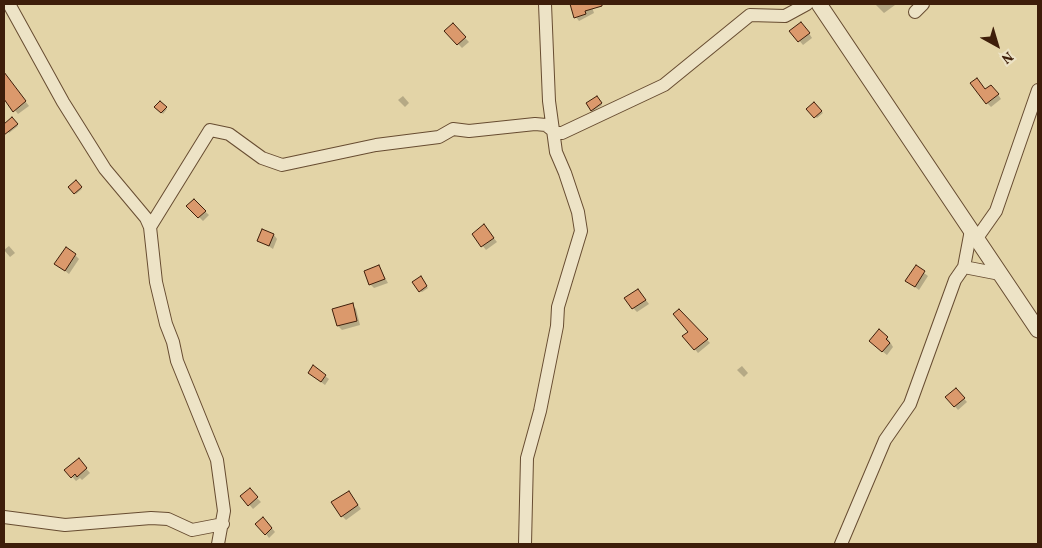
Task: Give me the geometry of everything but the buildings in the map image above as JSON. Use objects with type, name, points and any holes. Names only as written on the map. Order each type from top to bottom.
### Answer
[{"type":"street","points":[[9,4],[63,102],[105,169],[146,218],[150,228],[156,282],[166,324],[173,342],[177,361],[217,460],[224,511],[218,544]]},
{"type":"street","points":[[525,544],[527,458],[540,411],[558,307],[581,231],[578,212],[556,152],[552,130],[545,4]]},
{"type":"street","points":[[150,228],[210,130],[229,134],[262,158],[282,166],[376,145],[439,137],[453,129],[469,131],[536,124],[546,125],[552,130],[562,133],[664,84],[750,15],[785,16],[807,4]]},
{"type":"street","points":[[819,4],[1038,330]]},
{"type":"street","points":[[840,544],[885,440],[910,404],[955,280],[964,266],[974,234],[996,211],[1038,90]]},
{"type":"street","points":[[964,266],[1000,274]]},
{"type":"street","points":[[4,517],[65,525],[151,518],[168,519],[192,530],[223,524]]}]
